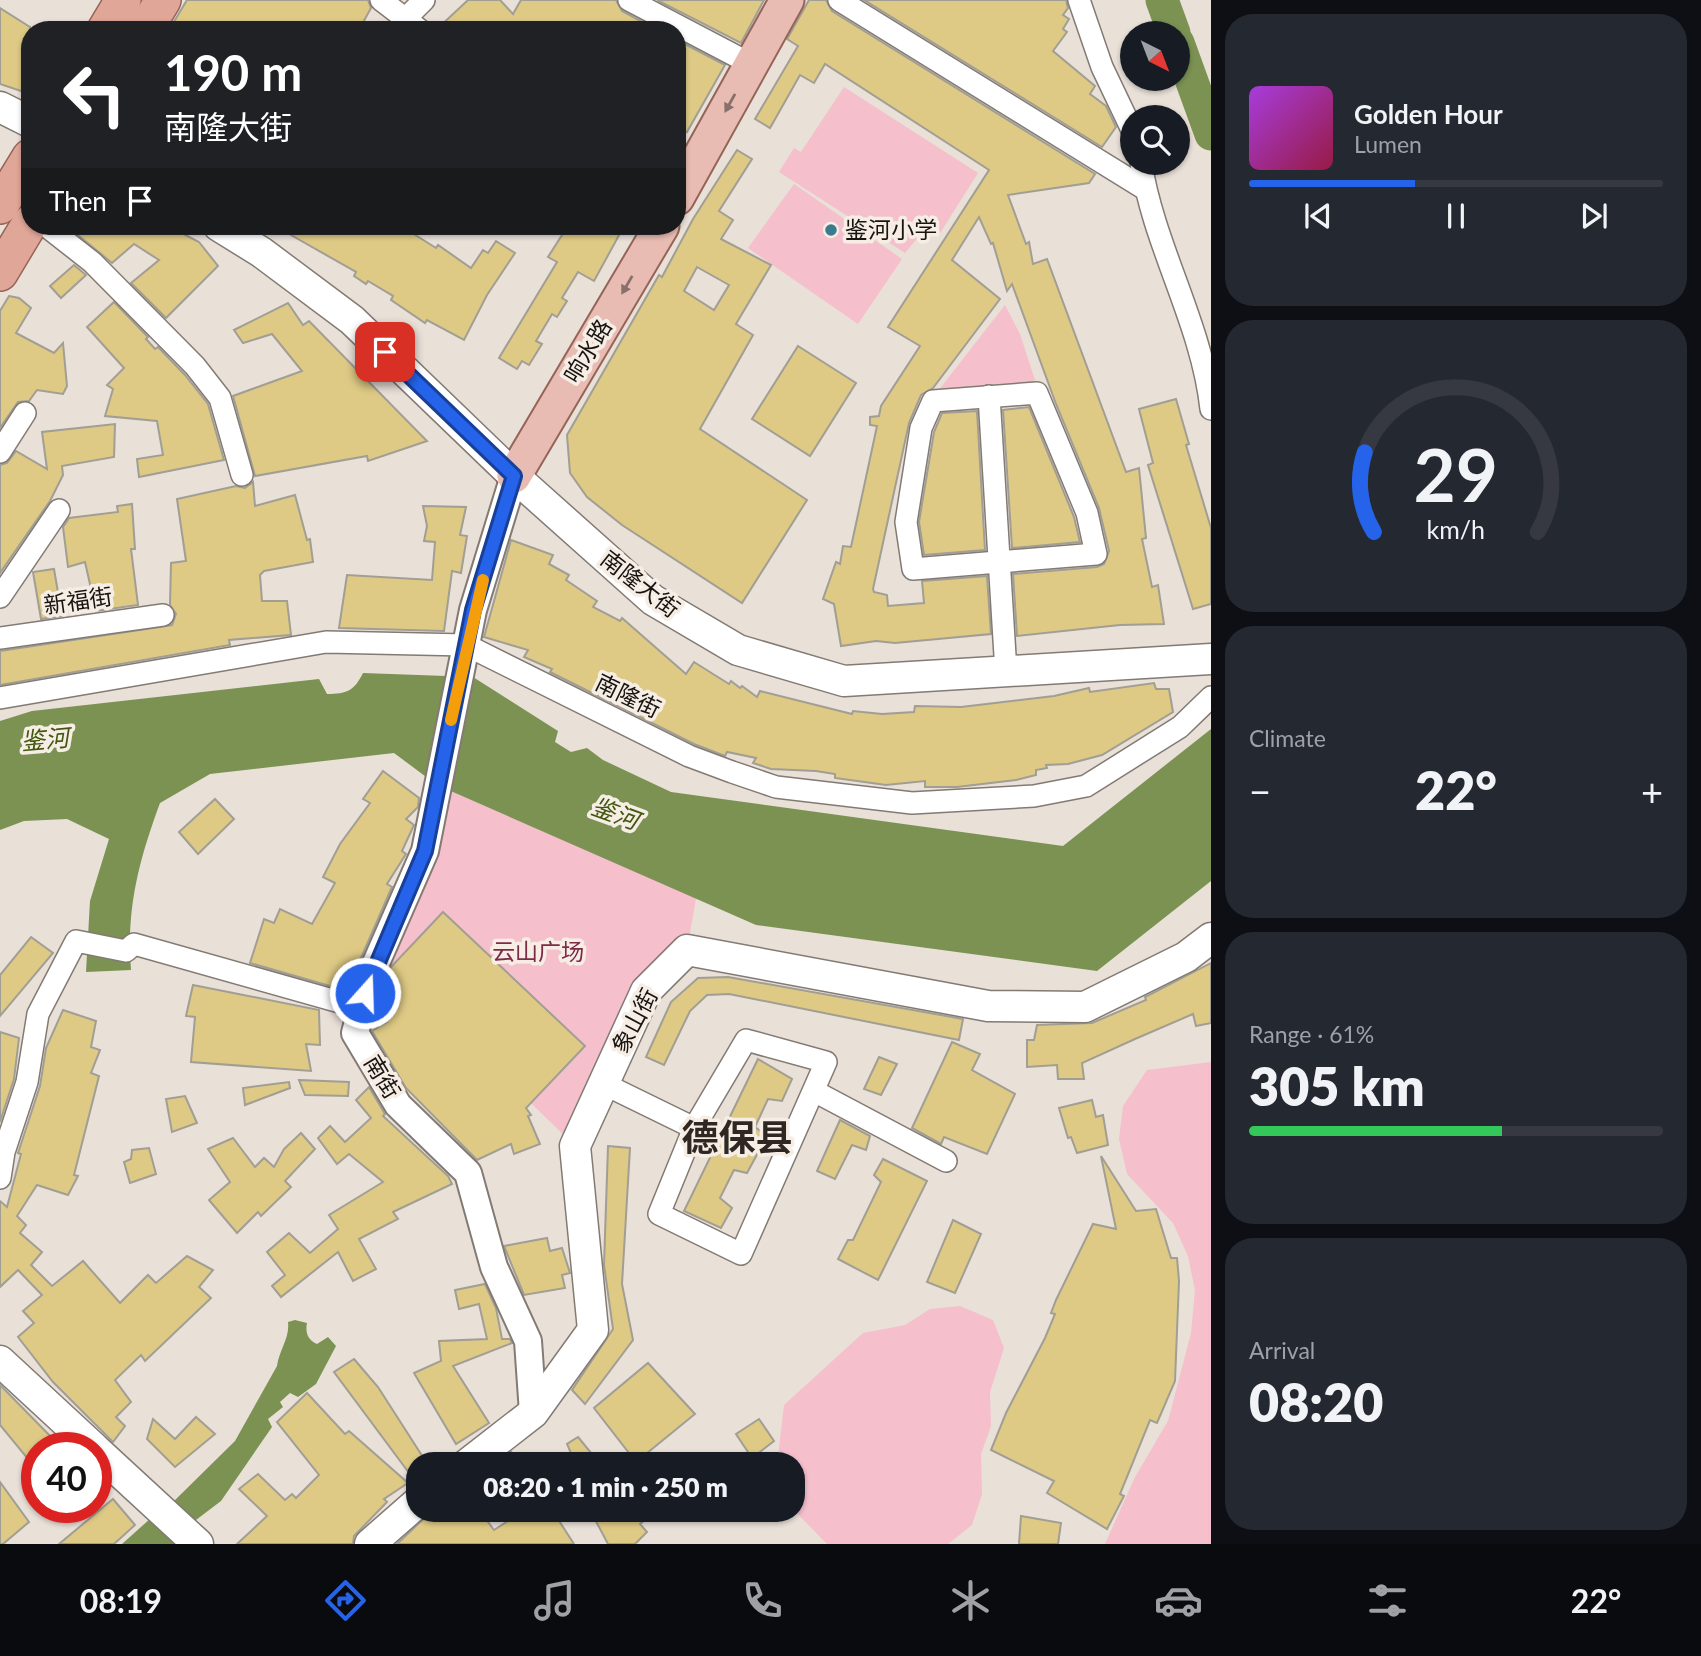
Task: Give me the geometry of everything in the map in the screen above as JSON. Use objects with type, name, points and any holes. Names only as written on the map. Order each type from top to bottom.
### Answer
[{"type":"highway","points":[[110,21],[123,0]]},
{"type":"highway","points":[[150,21],[163,0]]},
{"type":"highway","points":[[0,206],[21,172]]},
{"type":"highway","points":[[0,272],[23,235]]},
{"type":"main road","points":[[686,182],[787,0]]},
{"type":"main road","points":[[0,107],[21,118]]},
{"type":"main road","name":"南隆大街","points":[[234,235],[261,252],[352,320],[514,476],[653,600],[738,650],[844,681],[1211,659]]},
{"type":"main road","name":"响水路","points":[[514,476],[657,235]]},
{"type":"main road","name":"象山街","points":[[483,1452],[533,1413],[593,1329],[575,1146],[646,990],[687,950],[988,1006],[1085,1007],[1186,957],[1211,938]]},
{"type":"main road","points":[[0,1361],[77,1432]]},
{"type":"main road","points":[[112,1465],[198,1544]]},
{"type":"main road","points":[[370,1544],[406,1512]]},
{"type":"street","points":[[382,0],[409,21]]},
{"type":"street","points":[[414,21],[424,0]]},
{"type":"street","points":[[629,0],[669,21]]},
{"type":"street","points":[[839,0],[1145,189]]},
{"type":"street","points":[[1079,0],[1102,67],[1120,105]]},
{"type":"street","points":[[686,30],[751,64]]},
{"type":"street","points":[[1143,175],[1145,189],[1195,340],[1211,409]]},
{"type":"street","points":[[58,235],[92,262],[194,366],[220,398],[242,475]]},
{"type":"street","points":[[1037,393],[1087,513],[1096,554],[998,562],[913,569],[906,522],[921,428],[933,401],[1037,393]]},
{"type":"street","points":[[989,396],[1006,672]]},
{"type":"street","points":[[0,452],[25,413]]},
{"type":"street","name":"南街","points":[[514,476],[473,610],[425,851],[369,979],[355,1033],[398,1105],[468,1173],[494,1267],[528,1341],[533,1413]]},
{"type":"street","points":[[0,597],[59,510]]},
{"type":"street","name":"新福街","points":[[0,638],[163,615]]},
{"type":"street","name":"南隆街","points":[[0,698],[326,642],[466,645],[689,756],[732,772],[788,789],[912,803],[1034,796],[1086,786],[1180,727],[1211,697]]},
{"type":"street","points":[[0,1178],[4,1152],[27,1082],[38,1014],[76,941],[126,951],[134,944],[361,1008]]},
{"type":"street","points":[[746,1041],[826,1062],[814,1091],[740,1254],[659,1214],[694,1128],[746,1041]]},
{"type":"street","points":[[604,1084],[694,1128]]},
{"type":"street","points":[[814,1091],[946,1161]]},
{"type":"green space","points":[[844,87],[978,173],[940,233],[924,230],[905,253],[779,172],[794,148],[801,152]]},
{"type":"green space","points":[[794,184],[902,259],[858,324],[748,248]]},
{"type":"green space","points":[[1005,305],[1020,334],[1035,380],[1029,385],[938,391]]},
{"type":"green space","name":"云山广场","points":[[437,785],[696,898],[687,950],[646,991],[575,1146],[379,955]]},
{"type":"green space","points":[[1211,1062],[1211,1544],[1105,1544],[1135,1477],[1168,1421],[1191,1333],[1195,1290],[1188,1256],[1173,1223],[1127,1174],[1119,1139],[1123,1106],[1147,1070]]},
{"type":"green space","points":[[960,1306],[993,1320],[1004,1348],[990,1392],[991,1426],[981,1454],[982,1494],[972,1525],[948,1544],[827,1544],[805,1521],[805,1452],[779,1452],[784,1405],[863,1333],[905,1325],[930,1309]]},
{"type":"water","points":[[363,673],[473,677],[558,731],[555,742],[571,752],[587,748],[603,760],[671,792],[1063,846],[1211,729],[1211,881],[1097,971],[756,925],[437,785],[394,753],[210,774],[160,803],[140,865],[132,905],[131,970],[86,972],[90,901],[109,839],[67,819],[24,821],[0,830],[0,721],[32,711],[319,679],[327,694],[340,693],[353,688]]},
{"type":"water","points":[[295,1320],[307,1323],[308,1336],[317,1344],[328,1337],[336,1346],[316,1384],[298,1397],[290,1393],[280,1402],[283,1407],[268,1419],[272,1427],[221,1501],[192,1523],[172,1503],[235,1441],[277,1366],[288,1322]]},
{"type":"water","points":[[151,1518],[178,1544],[122,1544]]},
{"type":"building","points":[[187,0],[368,0],[371,8],[364,21],[174,21]]},
{"type":"building","points":[[468,0],[500,0],[513,14],[521,0],[616,0],[622,11],[640,21],[446,21]]},
{"type":"building","points":[[657,0],[764,0],[741,43]]},
{"type":"building","points":[[809,0],[826,0],[832,11],[1095,174],[1089,183],[1008,195],[1026,244],[1029,242],[1033,264],[1047,259],[1126,472],[1139,468],[1146,538],[1142,539],[1152,587],[1158,585],[1164,624],[1120,625],[1017,636],[1013,574],[1097,567],[1104,564],[1109,551],[1099,508],[1056,404],[1012,284],[1007,291],[993,243],[991,244],[979,217],[952,260],[1000,299],[933,388],[921,395],[909,423],[873,589],[874,592],[887,595],[888,606],[924,603],[922,581],[987,576],[991,634],[895,643],[876,641],[841,646],[834,604],[823,599],[836,562],[840,564],[843,546],[851,547],[877,426],[870,425],[870,417],[879,416],[881,406],[920,346],[888,327],[989,170],[825,64],[814,83],[800,75],[770,128],[755,119],[798,46],[787,39]]},
{"type":"building","points":[[864,0],[1066,0],[1068,8],[1063,15],[1069,19],[1063,29],[1067,32],[1053,51],[1095,86],[1090,94],[1106,106],[1116,127],[1102,147]]},
{"type":"building","points":[[0,8],[21,21],[21,91],[0,84]]},
{"type":"building","points":[[686,45],[725,65],[686,131]]},
{"type":"building","points":[[737,150],[752,159],[719,211],[733,220],[721,239],[771,265],[736,324],[753,335],[700,429],[807,500],[742,603],[622,525],[587,497],[570,473],[567,435]],"holes":[[[697,267],[729,285],[714,310],[684,291]]]},
{"type":"building","points":[[78,235],[185,235],[199,242],[218,266],[166,318],[131,283],[159,260],[134,244],[112,263]]},
{"type":"building","points":[[291,235],[415,235],[436,248],[438,245],[471,268],[483,250],[488,253],[496,241],[515,253],[487,295],[464,340],[427,320],[425,323],[391,300],[393,296],[354,276],[356,272]]},
{"type":"building","points":[[562,235],[619,235],[594,281],[578,272],[562,298],[567,301],[557,317],[552,314],[536,341],[542,344],[529,365],[522,361],[517,369],[499,358],[557,262],[548,257]]},
{"type":"building","points":[[74,265],[86,275],[61,298],[50,286]]},
{"type":"building","points":[[9,296],[19,298],[31,308],[16,333],[54,353],[63,343],[67,386],[63,394],[37,390],[29,401],[18,402],[0,428],[0,311]]},
{"type":"building","points":[[114,302],[148,337],[146,339],[155,349],[158,347],[185,375],[208,404],[224,460],[139,477],[137,459],[163,455],[157,421],[105,416],[113,389],[107,385],[124,368],[87,327]]},
{"type":"building","points":[[288,303],[303,325],[309,321],[427,441],[368,461],[367,456],[255,476],[233,396],[302,371],[272,334],[243,343],[234,330]]},
{"type":"building","points":[[798,346],[856,383],[810,456],[752,419]]},
{"type":"building","points":[[1176,399],[1189,444],[1186,445],[1211,528],[1211,604],[1193,609],[1148,465],[1153,463],[1139,409]]},
{"type":"building","points":[[1029,407],[1074,517],[1080,542],[1012,548],[1003,410]]},
{"type":"building","points":[[977,411],[985,550],[924,555],[919,522],[934,432],[942,413]]},
{"type":"building","points":[[115,424],[114,457],[62,466],[63,475],[50,501],[0,573],[0,465],[7,463],[16,451],[47,469],[42,432]]},
{"type":"building","points":[[253,482],[255,506],[295,495],[307,540],[310,539],[313,562],[264,571],[260,575],[262,601],[287,601],[291,635],[229,640],[230,645],[0,685],[0,651],[172,625],[176,614],[170,605],[171,563],[186,561],[177,499],[236,486],[245,488]]},
{"type":"building","points":[[132,504],[135,549],[131,549],[138,605],[96,611],[85,562],[68,567],[63,527],[69,518],[118,512],[117,506]]},
{"type":"building","points":[[423,506],[466,507],[460,535],[467,536],[461,573],[452,571],[444,631],[339,628],[347,575],[432,580],[435,542],[424,541],[427,526]]},
{"type":"building","points":[[511,540],[553,555],[549,564],[569,575],[566,580],[597,601],[593,607],[620,621],[622,618],[686,674],[694,662],[729,684],[731,681],[740,688],[742,686],[757,697],[760,691],[852,714],[853,711],[882,714],[914,712],[915,706],[961,707],[1054,696],[1089,688],[1090,692],[1154,683],[1156,689],[1169,689],[1173,712],[1102,755],[1068,764],[1046,765],[1047,768],[1036,770],[1036,775],[1016,780],[957,787],[925,787],[925,781],[886,785],[835,778],[835,774],[816,771],[771,769],[753,763],[756,758],[727,752],[725,756],[694,744],[550,672],[552,669],[524,657],[528,650],[484,637]]},
{"type":"building","points":[[54,569],[62,616],[41,619],[33,572]]},
{"type":"building","points":[[383,771],[419,798],[418,807],[406,819],[414,825],[402,851],[406,854],[387,884],[392,887],[354,974],[352,972],[344,990],[250,963],[264,919],[274,923],[280,909],[312,924],[335,883],[323,877],[340,844],[370,803],[363,799]]},
{"type":"building","points":[[215,799],[234,819],[198,854],[179,832]]},
{"type":"building","points":[[443,912],[585,1046],[526,1108],[531,1115],[528,1116],[540,1144],[514,1154],[511,1144],[477,1160],[406,1088],[372,1031],[387,1022],[377,1012],[391,967]]},
{"type":"building","points":[[31,937],[53,953],[0,1016],[0,975]]},
{"type":"building","points":[[1211,963],[1211,1023],[1196,1026],[1193,1014],[1135,1039],[1082,1063],[1084,1079],[1058,1079],[1057,1065],[1027,1067],[1027,1040],[1034,1040],[1037,1025],[1092,1023],[1146,1000],[1145,997]]},
{"type":"building","points":[[728,977],[963,1019],[959,1040],[729,994],[707,995],[690,1011],[664,1065],[646,1057],[671,1002],[698,978]]},
{"type":"building","points":[[193,985],[319,1010],[320,1045],[306,1044],[311,1071],[191,1062],[195,1017],[186,1016]]},
{"type":"building","points":[[63,1010],[96,1021],[91,1047],[100,1050],[91,1073],[99,1076],[74,1175],[78,1176],[68,1195],[37,1185],[17,1216],[26,1225],[20,1233],[42,1252],[31,1265],[52,1286],[83,1261],[120,1303],[148,1275],[156,1283],[187,1256],[213,1270],[199,1287],[211,1298],[145,1361],[141,1355],[115,1380],[131,1402],[116,1417],[125,1426],[113,1442],[112,1432],[103,1432],[53,1382],[18,1337],[34,1323],[23,1311],[42,1295],[18,1270],[0,1287],[0,1201],[7,1207],[21,1154],[18,1153],[40,1086],[46,1048]]},
{"type":"building","points":[[0,1032],[19,1038],[14,1079],[0,1122]]},
{"type":"building","points":[[952,1042],[980,1054],[972,1070],[1015,1094],[987,1154],[944,1137],[941,1144],[912,1128]]},
{"type":"building","points":[[879,1057],[897,1064],[881,1095],[864,1089]]},
{"type":"building","points":[[758,1059],[792,1079],[782,1101],[768,1099],[755,1127],[767,1136],[747,1173],[734,1170],[720,1198],[732,1208],[721,1228],[684,1211]]},
{"type":"building","points":[[299,1080],[349,1082],[348,1096],[305,1095]]},
{"type":"building","points":[[289,1082],[290,1088],[245,1105],[243,1088]]},
{"type":"building","points":[[369,1087],[385,1114],[383,1116],[448,1176],[452,1184],[393,1212],[398,1219],[359,1239],[376,1269],[353,1281],[338,1252],[281,1297],[272,1286],[285,1275],[267,1252],[289,1233],[310,1253],[338,1229],[329,1215],[383,1182],[349,1154],[337,1164],[318,1138],[330,1126],[345,1142],[371,1118],[356,1100]]},
{"type":"building","points":[[185,1096],[197,1123],[172,1132],[166,1099]]},
{"type":"building","points":[[1092,1100],[1096,1117],[1103,1115],[1108,1145],[1077,1153],[1071,1137],[1068,1138],[1059,1108]]},
{"type":"building","points":[[840,1120],[870,1136],[866,1150],[852,1145],[835,1179],[817,1171]]},
{"type":"building","points":[[301,1133],[315,1149],[285,1181],[291,1187],[261,1216],[258,1212],[237,1233],[209,1200],[230,1182],[208,1149],[233,1138],[255,1167],[264,1158],[274,1167],[284,1149]]},
{"type":"building","points":[[608,1146],[630,1148],[622,1284],[633,1340],[585,1404],[572,1390],[613,1329],[604,1265]]},
{"type":"building","points":[[149,1148],[156,1174],[130,1183],[124,1162],[131,1159],[132,1150]]},
{"type":"building","points":[[1101,1156],[1136,1211],[1156,1209],[1171,1258],[1177,1258],[1179,1281],[1175,1381],[1157,1423],[1150,1420],[1120,1494],[1124,1496],[1107,1529],[1047,1493],[1054,1481],[991,1450],[1006,1413],[1045,1338],[1055,1314],[1051,1313],[1056,1300],[1093,1224],[1116,1229]]},
{"type":"building","points":[[883,1159],[927,1181],[878,1280],[838,1259],[848,1240],[853,1240],[881,1182],[874,1175]]},
{"type":"building","points":[[953,1220],[981,1234],[955,1293],[927,1282]]},
{"type":"building","points":[[547,1238],[550,1251],[562,1248],[570,1273],[562,1275],[565,1288],[524,1295],[504,1246]]},
{"type":"building","points":[[485,1284],[496,1308],[502,1339],[510,1339],[512,1343],[453,1366],[489,1423],[456,1444],[414,1373],[441,1361],[439,1341],[487,1339],[479,1304],[459,1309],[455,1290]]},
{"type":"building","points":[[354,1359],[378,1387],[420,1452],[406,1452],[406,1469],[334,1372]]},
{"type":"building","points":[[648,1363],[695,1414],[648,1452],[628,1452],[594,1408]]},
{"type":"building","points":[[0,1385],[46,1432],[21,1432],[21,1451],[0,1425]]},
{"type":"building","points":[[307,1393],[345,1434],[349,1431],[406,1481],[406,1484],[384,1499],[387,1502],[354,1536],[353,1544],[237,1544],[267,1516],[239,1489],[258,1474],[285,1500],[292,1494],[296,1498],[319,1475],[277,1422]]},
{"type":"building","points":[[196,1417],[215,1434],[175,1467],[147,1439],[153,1419],[175,1439]]},
{"type":"building","points":[[759,1419],[774,1441],[760,1452],[748,1452],[736,1434]]},
{"type":"building","points":[[578,1437],[590,1452],[570,1452],[567,1444]]},
{"type":"building","points":[[0,1482],[21,1511],[21,1523],[28,1523],[0,1544]]},
{"type":"building","points":[[112,1500],[135,1525],[114,1544],[59,1544],[84,1523],[112,1523]]},
{"type":"building","points":[[1021,1516],[1061,1523],[1058,1544],[1019,1544]]},
{"type":"building","points":[[420,1522],[488,1522],[494,1530],[506,1522],[560,1522],[574,1544],[397,1544]]},
{"type":"building","points":[[596,1522],[642,1522],[640,1524],[647,1532],[635,1544],[608,1544]]},
{"type":"waterway","name":"鉴河","points":[[1162,0],[1170,21]]},
{"type":"waterway","name":"鉴河","points":[[1190,76],[1211,134]]},
{"type":"slow traffic","points":[[451,720],[473,610],[483,580]]},
{"type":"place","name":"鉴河小学","points":[[831,230]]},
{"type":"district","name":"德保县","points":[[737,1138]]},
{"type":"route","points":[[365,993],[425,851],[473,610],[514,476],[385,352]]}]
